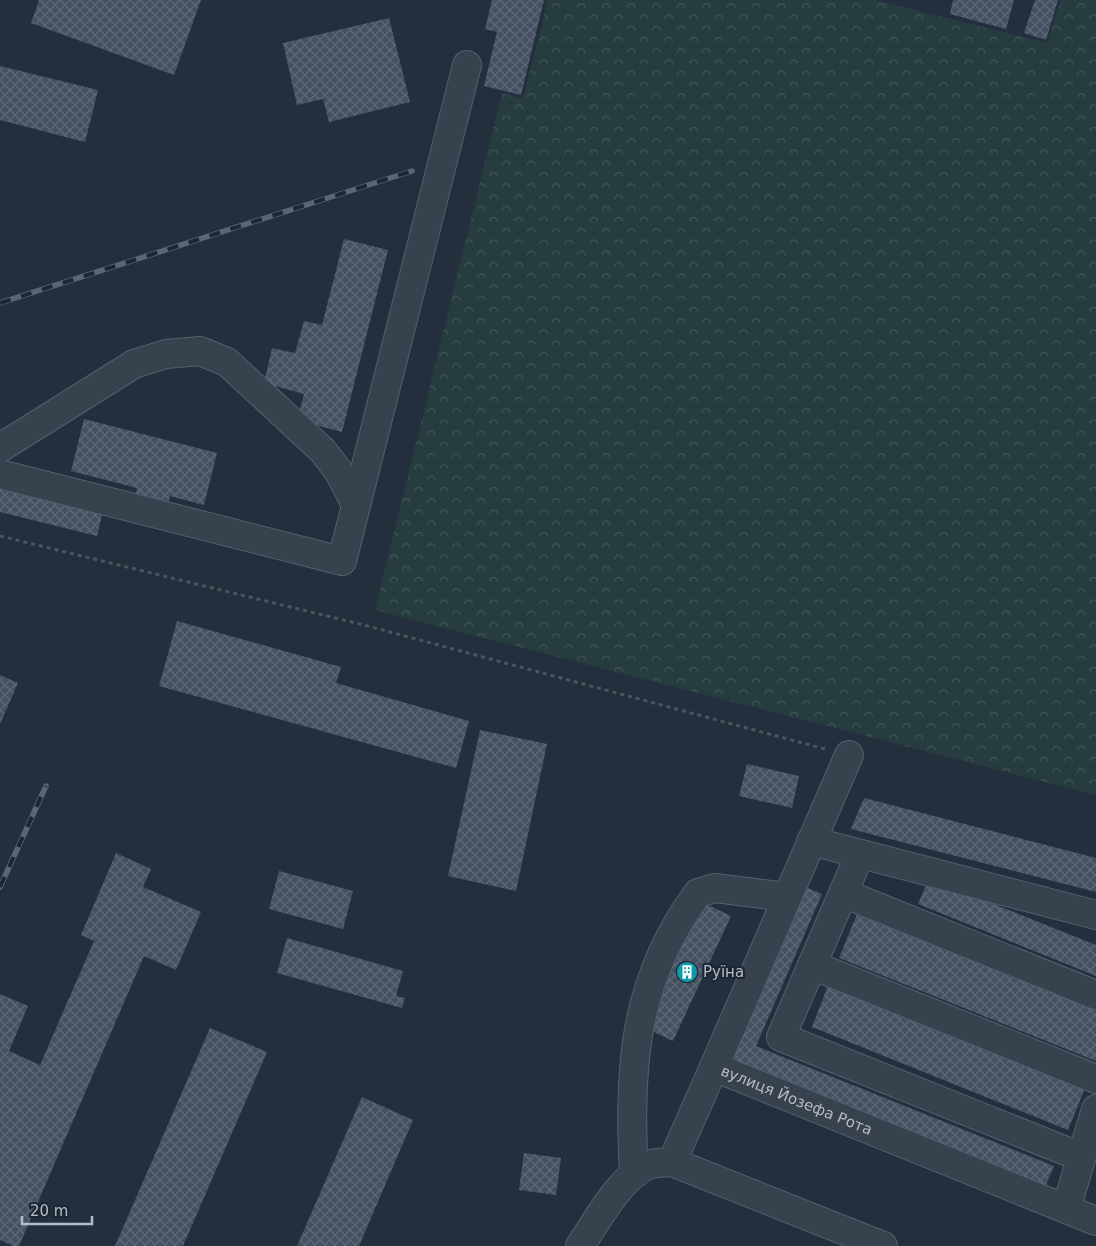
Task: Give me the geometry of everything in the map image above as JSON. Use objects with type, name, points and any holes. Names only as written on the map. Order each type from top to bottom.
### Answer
[{"type":"street","points":[[0,474],[342,561],[467,66]]},
{"type":"street","points":[[0,448],[134,364],[166,354],[200,351],[227,362],[323,451],[339,472],[356,505]]},
{"type":"street","points":[[714,1067],[849,755]]},
{"type":"street","points":[[811,841],[1096,915]]},
{"type":"street","points":[[860,854],[781,1037],[1081,1157]]},
{"type":"street","points":[[634,1174],[632,1077],[638,1028],[646,997],[674,930],[698,893],[715,888],[787,897]]},
{"type":"street","points":[[843,893],[1096,995]]},
{"type":"street","points":[[812,965],[1096,1079]]},
{"type":"street","name":"вулиця Йозефа Рота","points":[[672,1162],[714,1067],[1096,1221]]},
{"type":"street","points":[[1066,1209],[1096,1109]]},
{"type":"street","points":[[580,1246],[610,1201],[634,1174],[652,1164],[672,1162],[883,1246]]},
{"type":"path","points":[[0,536],[364,625],[849,755]]},
{"type":"green space","points":[[548,0],[875,0],[1047,43],[1061,0],[1096,0],[1096,795],[375,610],[502,93],[523,99]]},
{"type":"building","points":[[39,0],[201,0],[174,75],[31,23]]},
{"type":"building","points":[[492,0],[544,0],[521,95],[484,86],[497,32],[485,29]]},
{"type":"building","points":[[953,0],[1014,0],[1006,29],[950,14]]},
{"type":"building","points":[[1035,0],[1058,0],[1046,40],[1024,33]]},
{"type":"building","points":[[389,18],[410,102],[329,122],[323,99],[297,105],[283,43]]},
{"type":"building","points":[[0,66],[98,90],[85,142],[0,120]]},
{"type":"building","points":[[344,239],[388,250],[342,432],[297,420],[304,394],[264,383],[272,348],[295,353],[304,321],[322,325]]},
{"type":"building","points":[[84,419],[217,453],[204,505],[170,496],[166,514],[133,505],[137,488],[71,471]]},
{"type":"building","points":[[0,485],[103,511],[97,536],[0,512]]},
{"type":"building","points":[[177,621],[341,667],[336,683],[469,721],[456,768],[159,686]]},
{"type":"building","points":[[0,675],[18,683],[0,724]]},
{"type":"building","points":[[480,730],[547,744],[516,891],[448,876]]},
{"type":"building","points":[[747,764],[799,776],[792,808],[739,796]]},
{"type":"building","points":[[864,798],[1096,858],[1096,892],[851,829]]},
{"type":"building","points":[[116,853],[151,869],[143,887],[201,912],[176,970],[144,956],[19,1246],[13,1246],[0,1240],[0,994],[28,1006],[9,1051],[40,1065],[94,941],[81,935]]},
{"type":"building","points":[[279,871],[353,891],[343,929],[269,909]]},
{"type":"building","points":[[929,878],[1096,945],[1096,976],[918,904]]},
{"type":"building","points":[[798,884],[822,894],[756,1046],[1054,1166],[1042,1194],[733,1070],[726,1050]]},
{"type":"building","name":"Руїна","points":[[702,902],[731,916],[673,1041],[643,1027]]},
{"type":"building","points":[[859,909],[1096,1004],[1096,1061],[839,958]]},
{"type":"building","points":[[287,938],[403,971],[396,996],[405,998],[402,1008],[277,973]]},
{"type":"building","points":[[829,983],[1086,1086],[1068,1130],[812,1027]]},
{"type":"building","points":[[210,1028],[267,1052],[183,1246],[115,1246]]},
{"type":"building","points":[[362,1097],[413,1120],[359,1246],[297,1246]]},
{"type":"building","points":[[524,1153],[561,1158],[556,1195],[519,1190]]},
{"type":"railway","points":[[0,303],[412,171]]},
{"type":"railway","points":[[0,887],[46,786]]},
{"type":"place","name":"Руїна","points":[[687,972]]}]
